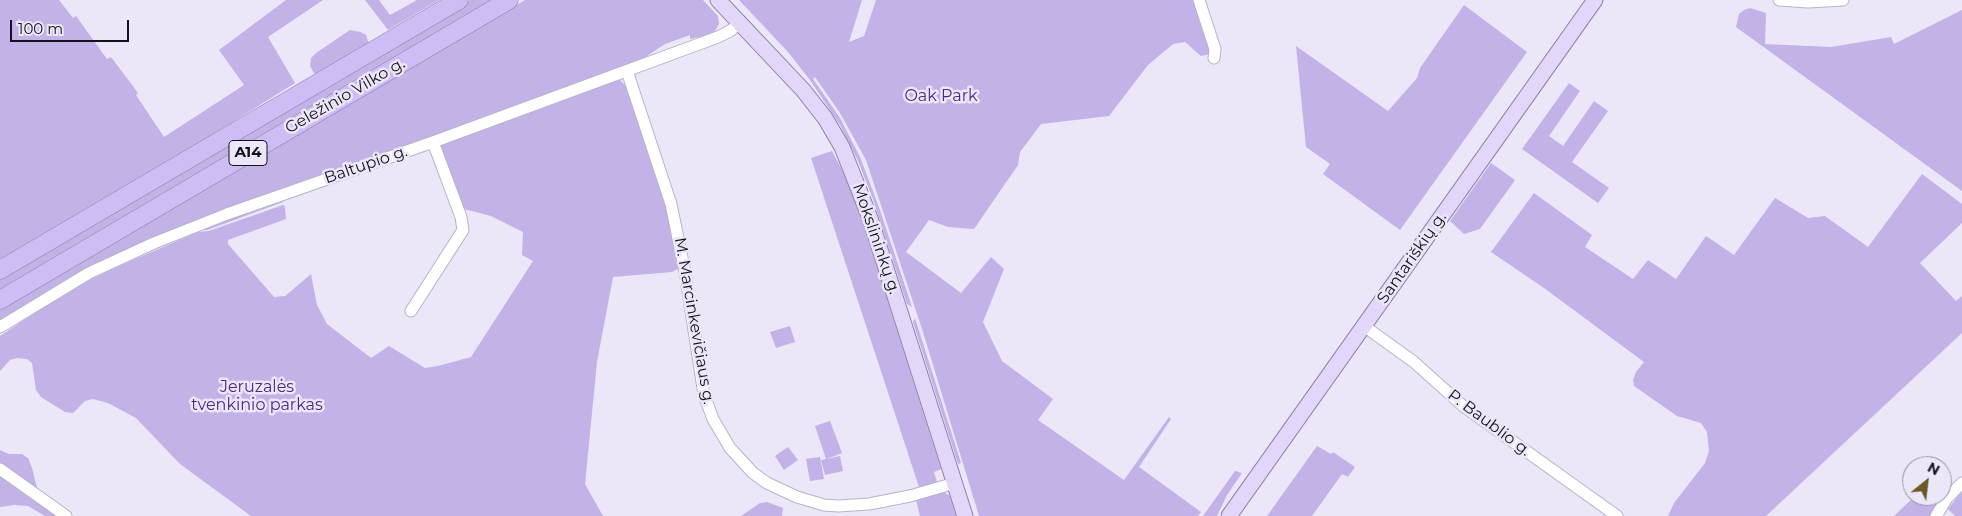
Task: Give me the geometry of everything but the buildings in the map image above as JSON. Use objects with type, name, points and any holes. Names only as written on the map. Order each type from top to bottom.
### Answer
[{"type":"highway","name":"Geležinio Vilko g.","points":[[0,270],[458,0]]},
{"type":"highway","name":"Geležinio Vilko g.","points":[[0,300],[509,0]]},
{"type":"main road","name":"Mokslininkų g.","points":[[718,0],[807,95],[825,118],[842,147],[870,218],[966,516]]},
{"type":"main road","name":"Santariškių g.","points":[[1229,516],[1595,0]]},
{"type":"street","points":[[1199,0],[1214,48],[1214,58]]},
{"type":"street","points":[[1779,0],[1808,2],[1843,0]]},
{"type":"street","name":"Baltupio g.","points":[[0,327],[88,273],[154,243],[227,214],[433,142],[718,38],[740,23]]},
{"type":"street","name":"M. Marcinkevičiaus g.","points":[[627,70],[671,204],[685,272],[704,395],[713,420],[730,448],[753,473],[767,483],[797,497],[824,505],[869,504],[910,496],[955,483]]},
{"type":"street","points":[[411,311],[463,230],[461,217],[433,142]]},
{"type":"street","name":"P. Baublio g.","points":[[1364,326],[1414,362],[1463,406],[1617,516]]},
{"type":"street","points":[[0,469],[66,516]]},
{"type":"street","points":[[1936,516],[1947,498],[1962,483]]},
{"type":"green space","points":[[0,0],[59,0],[73,18],[76,16],[107,59],[111,57],[138,93],[136,95],[164,137],[244,85],[219,50],[286,0],[323,0],[268,37],[295,83],[145,177],[0,262]]},
{"type":"green space","points":[[365,0],[379,0],[390,15],[417,0],[439,0],[388,30]]},
{"type":"green space","points":[[470,0],[496,0],[0,293],[0,277]]},
{"type":"green space","points":[[525,0],[703,0],[718,16],[719,24],[713,34],[690,39],[690,35],[665,44],[641,60],[61,284],[0,322],[0,307]]},
{"type":"green space","name":"Oak Park","points":[[739,0],[862,0],[849,42],[864,36],[876,0],[1195,0],[1211,54],[1201,56],[1185,42],[1173,44],[1148,65],[1109,116],[1041,124],[1020,152],[1018,165],[974,229],[948,227],[929,220],[906,252],[961,293],[991,257],[1004,269],[983,322],[1002,361],[1053,399],[1038,420],[1124,480],[1169,417],[1171,419],[1139,467],[1201,512],[1198,516],[979,516],[922,329],[866,160],[840,113],[815,77],[813,79],[840,118],[860,157],[880,210],[912,307],[907,304],[873,199],[858,161],[840,125],[810,80],[788,52]]},
{"type":"green space","points":[[1464,5],[1527,52],[1400,230],[1323,174],[1330,164],[1306,147],[1296,46],[1388,111],[1417,78],[1420,68]]},
{"type":"green space","points":[[1750,8],[1766,13],[1765,44],[1831,47],[1891,37],[1894,44],[1962,10],[1962,191],[1736,27],[1739,14]]},
{"type":"green space","points":[[350,30],[366,35],[369,44],[319,75],[314,73],[310,66],[311,58]]},
{"type":"green space","name":"Jeruzalės tvenkinio parkas","points":[[614,80],[620,80],[626,86],[659,182],[672,230],[679,268],[672,272],[613,277],[597,362],[585,484],[603,516],[251,516],[180,464],[136,418],[108,403],[93,399],[85,401],[73,413],[65,412],[41,397],[36,390],[32,363],[27,359],[17,358],[10,360],[0,371],[0,336],[69,290],[198,232],[209,231],[283,205],[285,207],[286,219],[228,240],[228,244],[274,297],[285,296],[311,274],[317,305],[327,324],[371,358],[389,346],[425,368],[471,357],[533,261],[522,255],[523,232],[491,216],[464,209],[440,146],[441,144]]},
{"type":"green space","points":[[1569,83],[1580,91],[1549,136],[1563,146],[1594,101],[1608,111],[1572,162],[1609,188],[1598,203],[1522,149]]},
{"type":"green space","points":[[832,151],[848,181],[861,217],[941,469],[934,472],[937,482],[919,487],[811,158]]},
{"type":"green space","points":[[1491,163],[1515,180],[1480,229],[1464,234],[1450,221]]},
{"type":"green space","points":[[1922,174],[1962,204],[1962,223],[1920,263],[1956,301],[1962,296],[1962,333],[1766,516],[1668,516],[1674,503],[1705,463],[1709,451],[1707,432],[1701,423],[1677,416],[1634,386],[1633,380],[1636,372],[1644,362],[1544,288],[1491,252],[1534,193],[1592,235],[1585,247],[1633,279],[1648,260],[1676,279],[1706,236],[1734,255],[1775,198],[1808,218],[1825,216],[1868,247]]},
{"type":"green space","points":[[281,201],[283,202],[207,230],[198,230]]},
{"type":"green space","points":[[915,318],[961,463],[958,464],[913,322]]},
{"type":"green space","points":[[790,326],[795,342],[776,348],[770,332]]},
{"type":"green space","points":[[830,421],[842,453],[827,459],[840,456],[843,471],[825,475],[821,460],[826,459],[815,426]]},
{"type":"green space","points":[[1317,446],[1331,454],[1333,452],[1355,467],[1348,477],[1342,474],[1312,516],[1267,516]]},
{"type":"green space","points":[[788,447],[798,460],[784,470],[775,456]]},
{"type":"green space","points":[[0,450],[9,454],[22,454],[28,458],[38,492],[60,516],[45,516],[28,506],[0,507]]},
{"type":"green space","points":[[820,457],[824,479],[810,481],[806,459]]},
{"type":"green space","points":[[1235,471],[1242,473],[1227,495],[1217,516],[1203,516]]},
{"type":"green space","points":[[1962,491],[1962,516],[1955,516],[1948,509]]},
{"type":"green space","points":[[944,492],[950,496],[956,516],[920,516],[916,500]]},
{"type":"green space","points":[[767,502],[783,508],[782,516],[741,516],[760,503]]},
{"type":"green space","points":[[1904,506],[1937,506],[1932,516],[1894,516]]}]
